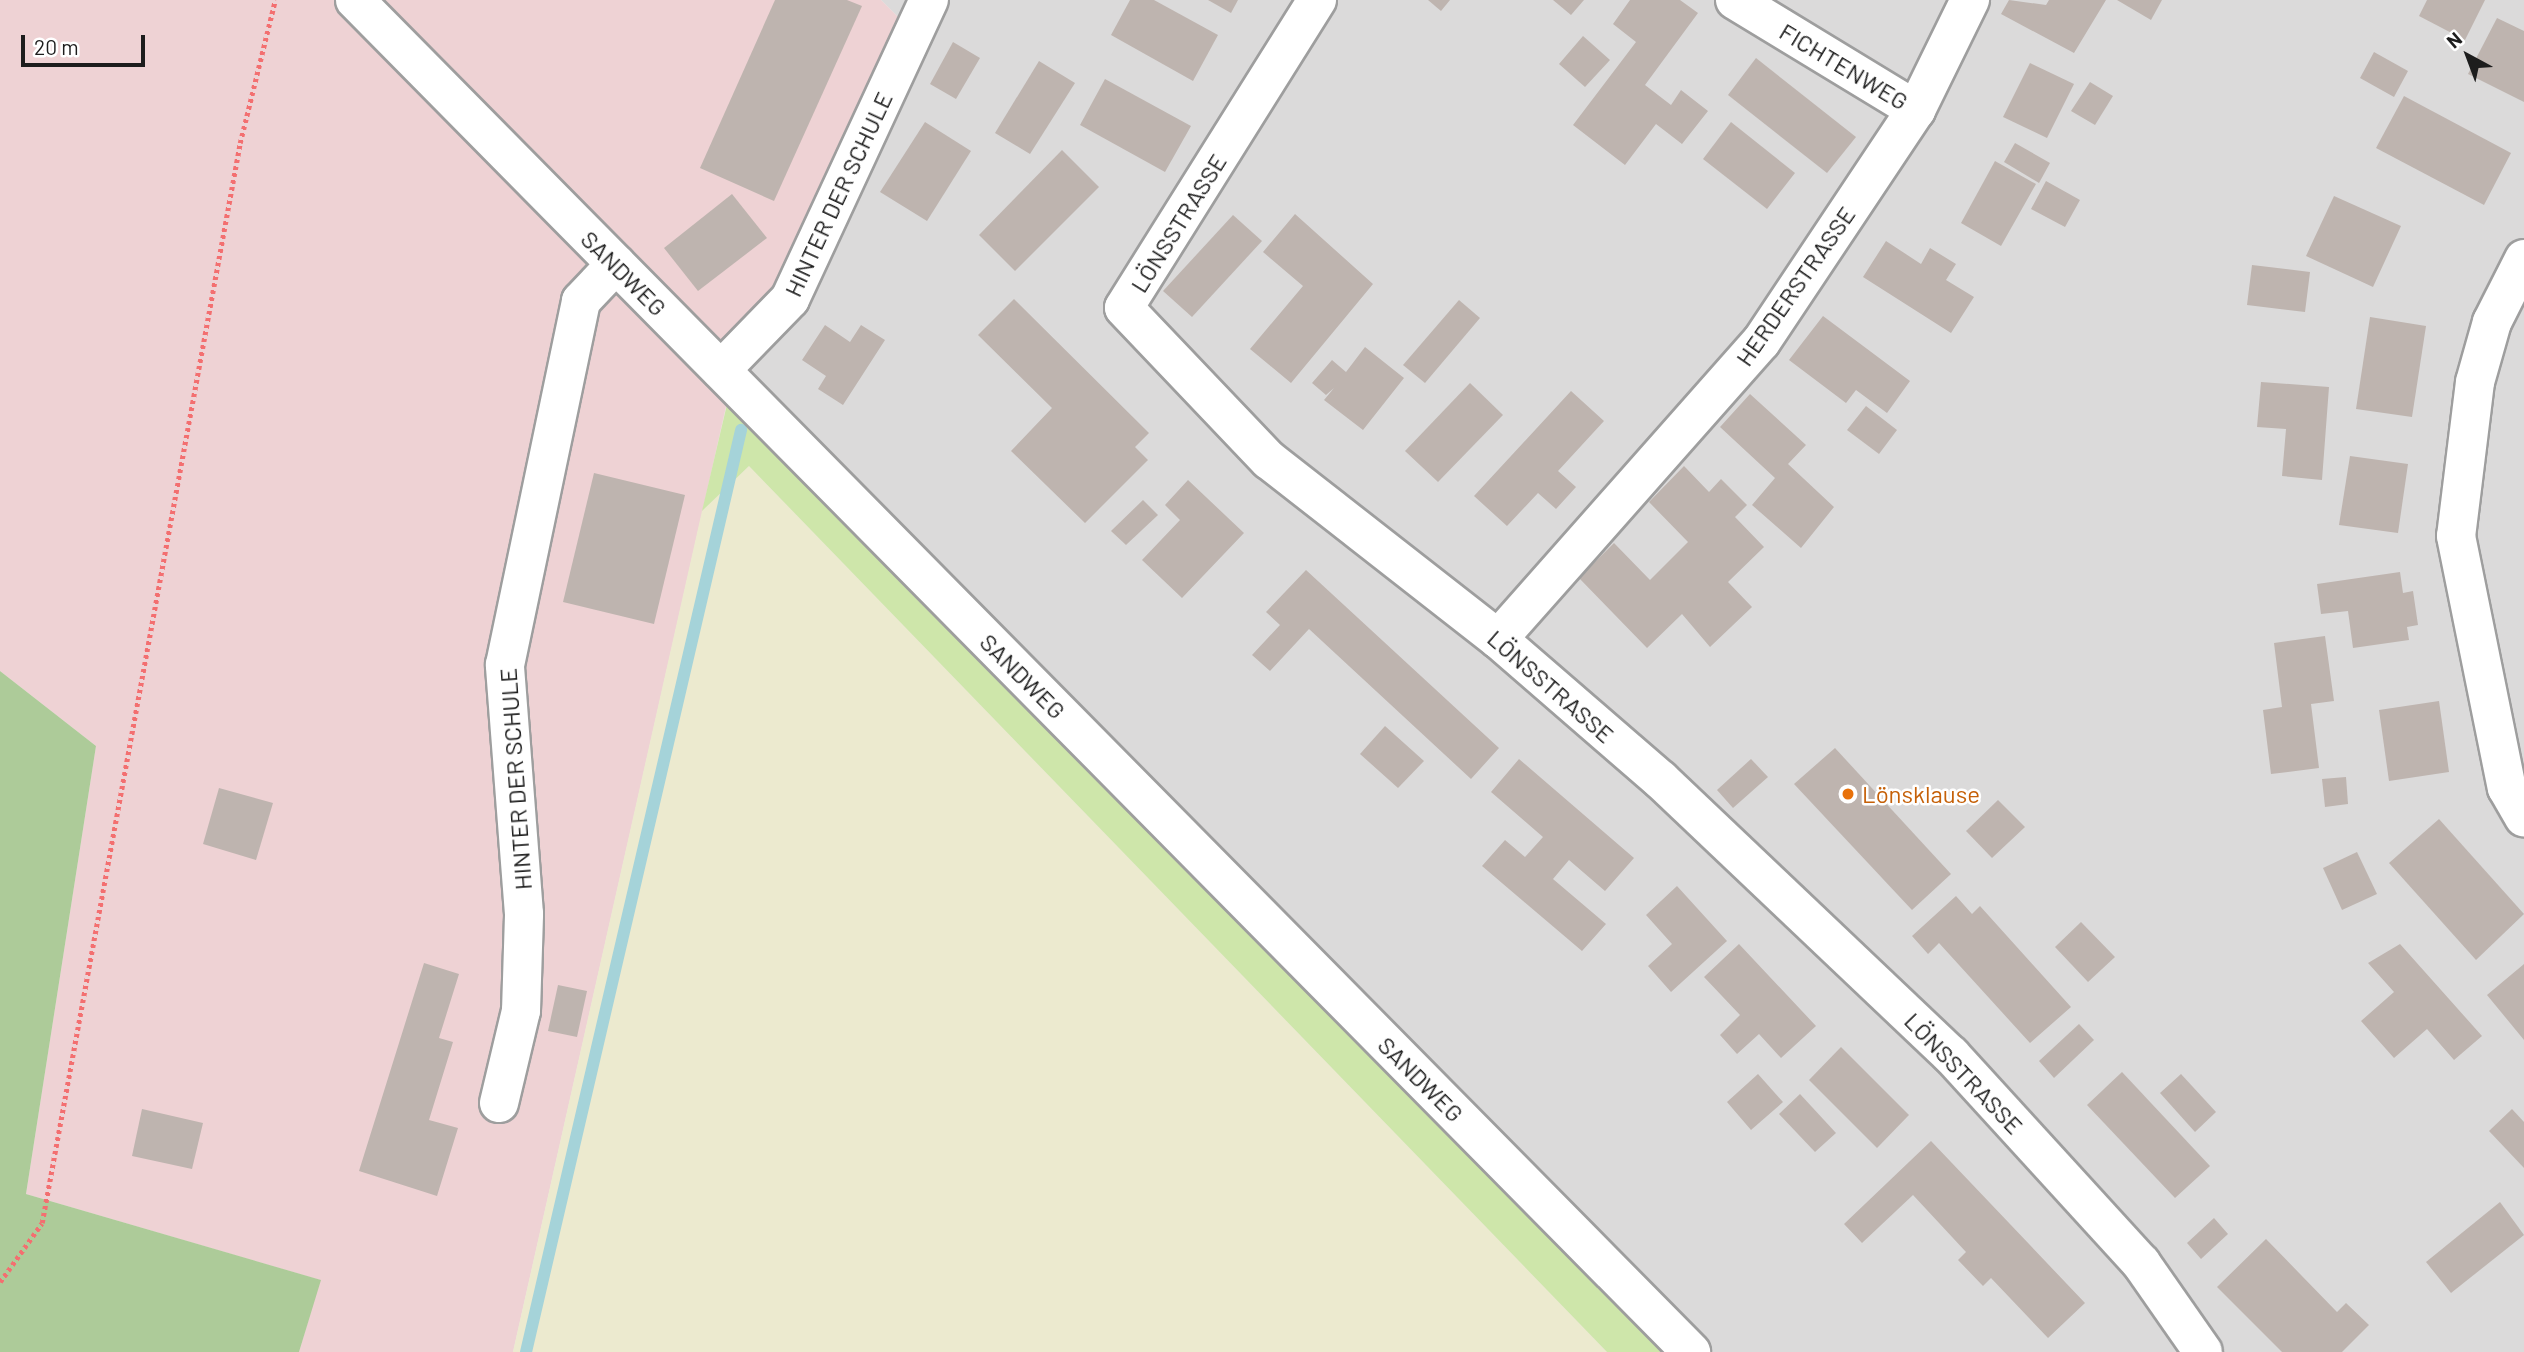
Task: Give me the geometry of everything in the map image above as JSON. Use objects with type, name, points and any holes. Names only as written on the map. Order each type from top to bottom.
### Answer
[{"type":"street","name":"SANDWEG","points":[[355,0],[1691,1352]]},
{"type":"street","name":"HINTER DER SCHULE","points":[[721,370],[790,299],[929,0]]},
{"type":"street","name":"LÖNSSTRASSE","points":[[1317,0],[1124,308],[1269,460],[1498,639],[1661,780],[1951,1055],[2141,1263],[2203,1352]]},
{"type":"street","name":"FICHTENWEG","points":[[1735,0],[1916,110]]},
{"type":"street","name":"HERDERSTRASSE","points":[[1498,639],[1761,342],[1916,110],[1970,0]]},
{"type":"street","points":[[2524,260],[2492,322],[2475,382],[2456,536],[2507,788],[2524,817]]},
{"type":"street","name":"HINTER DER SCHULE","points":[[499,1103],[521,1011],[524,914],[505,665],[581,302],[616,264]]},
{"type":"path","points":[[0,1282],[42,1223],[240,144],[275,0]]},
{"type":"shaded area","points":[[0,0],[881,0],[921,40],[734,371],[513,1352],[299,1352],[320,1280],[26,1194],[96,746],[0,671]]},
{"type":"shaded area","points":[[881,0],[2524,0],[2524,1352],[1713,1352],[734,371],[921,40]]},
{"type":"shaded area","points":[[749,466],[1607,1352],[513,1352],[702,511]]},
{"type":"green space","points":[[728,400],[1666,1352],[1607,1352],[749,466],[702,511]]},
{"type":"green space","points":[[0,671],[96,746],[26,1194],[321,1280],[299,1352],[0,1352]]},
{"type":"building","points":[[775,0],[847,0],[862,6],[774,201],[700,168]]},
{"type":"building","points":[[1130,0],[1154,0],[1218,35],[1193,81],[1111,35]]},
{"type":"building","points":[[1208,0],[1238,0],[1231,13]]},
{"type":"building","points":[[1428,0],[1450,0],[1441,11]]},
{"type":"building","points":[[1553,0],[1584,0],[1571,15]]},
{"type":"building","points":[[1630,0],[1680,0],[1698,13],[1645,85],[1671,105],[1681,90],[1708,111],[1682,144],[1656,124],[1625,165],[1573,125],[1636,42],[1613,24]]},
{"type":"building","points":[[2009,0],[2046,5],[2049,0],[2106,0],[2074,53],[2001,14]]},
{"type":"building","points":[[2117,0],[2162,0],[2151,20]]},
{"type":"building","points":[[2427,0],[2485,0],[2465,40],[2419,16]]},
{"type":"building","points":[[2497,18],[2524,31],[2524,102],[2468,74]]},
{"type":"building","points":[[1583,36],[1610,60],[1585,87],[1559,64]]},
{"type":"building","points":[[953,42],[980,58],[956,99],[930,84]]},
{"type":"building","points":[[2374,52],[2408,71],[2394,97],[2360,78]]},
{"type":"building","points":[[1756,58],[1856,137],[1827,173],[1728,95]]},
{"type":"building","points":[[1039,61],[1075,83],[1030,154],[995,133]]},
{"type":"building","points":[[2030,63],[2074,84],[2047,138],[2003,117]]},
{"type":"building","points":[[1105,79],[1191,126],[1165,172],[1080,125]]},
{"type":"building","points":[[2090,82],[2113,96],[2095,125],[2071,111]]},
{"type":"building","points":[[2404,96],[2511,153],[2484,205],[2376,148]]},
{"type":"building","points":[[925,122],[971,151],[927,221],[880,192]]},
{"type":"building","points":[[1731,122],[1795,173],[1767,209],[1703,159]]},
{"type":"building","points":[[2015,143],[2050,163],[2039,183],[2004,162]]},
{"type":"building","points":[[1062,150],[1099,187],[1015,271],[979,235]]},
{"type":"building","points":[[1995,161],[2036,184],[2001,246],[1961,223]]},
{"type":"building","points":[[2046,181],[2080,200],[2065,227],[2031,209]]},
{"type":"building","points":[[732,194],[767,238],[698,291],[664,248]]},
{"type":"building","points":[[2334,196],[2401,226],[2373,287],[2306,256]]},
{"type":"building","points":[[1295,214],[1373,284],[1291,383],[1250,349],[1303,286],[1263,252]]},
{"type":"building","points":[[1233,215],[1262,241],[1192,317],[1163,291]]},
{"type":"building","points":[[1886,241],[1921,264],[1930,248],[1956,264],[1946,280],[1974,297],[1951,333],[1863,277]]},
{"type":"building","points":[[2252,265],[2310,272],[2305,312],[2247,305]]},
{"type":"building","points":[[1014,299],[1149,433],[1135,447],[1148,460],[1085,523],[1011,451],[1052,408],[978,335]]},
{"type":"building","points":[[1459,300],[1480,318],[1425,383],[1403,365]]},
{"type":"building","points":[[1823,316],[1910,381],[1887,413],[1856,390],[1846,403],[1789,360]]},
{"type":"building","points":[[2370,317],[2426,326],[2412,417],[2356,409]]},
{"type":"building","points":[[825,325],[850,342],[861,325],[885,340],[843,405],[818,389],[826,376],[802,360]]},
{"type":"building","points":[[1365,347],[1404,378],[1363,430],[1324,400],[1334,388],[1326,395],[1312,383],[1332,360],[1346,372]]},
{"type":"building","points":[[2261,382],[2329,387],[2322,480],[2282,476],[2286,429],[2257,427]]},
{"type":"building","points":[[1470,383],[1503,415],[1438,482],[1405,451]]},
{"type":"building","points":[[1571,391],[1604,421],[1558,471],[1576,487],[1556,509],[1538,493],[1507,526],[1474,496]]},
{"type":"building","points":[[1750,394],[1806,445],[1788,464],[1834,507],[1801,548],[1752,505],[1775,478],[1720,427]]},
{"type":"building","points":[[1866,406],[1897,430],[1879,454],[1847,430]]},
{"type":"building","points":[[2350,456],[2408,464],[2398,533],[2339,525]]},
{"type":"building","points":[[1684,466],[1709,492],[1721,479],[1747,505],[1735,517],[1764,547],[1728,582],[1752,607],[1710,647],[1682,614],[1647,648],[1579,578],[1614,543],[1650,580],[1688,542],[1649,502]]},
{"type":"building","points":[[594,473],[685,495],[654,624],[563,602]]},
{"type":"building","points":[[1188,480],[1244,533],[1182,598],[1142,560],[1180,520],[1165,505]]},
{"type":"building","points":[[1143,500],[1158,515],[1126,545],[1111,531]]},
{"type":"building","points":[[1306,570],[1499,748],[1471,779],[1309,629],[1270,671],[1252,655],[1280,625],[1266,612]]},
{"type":"building","points":[[2400,572],[2403,593],[2413,591],[2418,625],[2407,627],[2409,640],[2353,648],[2348,611],[2321,614],[2317,584]]},
{"type":"building","points":[[2325,636],[2334,701],[2311,704],[2319,768],[2271,774],[2263,710],[2282,707],[2274,643]]},
{"type":"building","points":[[2439,701],[2449,772],[2389,781],[2379,710]]},
{"type":"building","points":[[1385,726],[1424,761],[1398,788],[1360,754]]},
{"type":"building","points":[[1835,748],[1951,874],[1912,910],[1794,784]]},
{"type":"building","points":[[1519,759],[1634,858],[1605,891],[1569,860],[1553,879],[1606,924],[1582,951],[1482,866],[1505,840],[1525,857],[1543,837],[1491,792]]},
{"type":"building","points":[[1751,759],[1768,777],[1733,808],[1717,790]]},
{"type":"building","points":[[2346,777],[2348,804],[2325,807],[2322,779]]},
{"type":"building","points":[[219,788],[273,803],[256,860],[203,844]]},
{"type":"building","points":[[1998,800],[2025,827],[1992,858],[1966,831]]},
{"type":"building","points":[[2439,819],[2524,914],[2476,960],[2389,863]]},
{"type":"building","points":[[2357,852],[2377,894],[2342,910],[2323,868]]},
{"type":"building","points":[[1677,886],[1727,941],[1671,992],[1648,966],[1672,944],[1646,915]]},
{"type":"building","points":[[1956,896],[1972,914],[1980,906],[2071,1007],[2030,1043],[1939,943],[1928,954],[1912,936]]},
{"type":"building","points":[[2081,922],[2115,957],[2088,982],[2055,947]]},
{"type":"building","points":[[1739,944],[1816,1026],[1781,1058],[1759,1034],[1737,1054],[1720,1035],[1740,1015],[1704,977]]},
{"type":"building","points":[[2400,944],[2482,1036],[2454,1060],[2427,1029],[2394,1058],[2361,1021],[2394,992],[2368,963]]},
{"type":"building","points":[[424,963],[459,974],[439,1038],[453,1042],[429,1120],[458,1128],[437,1196],[359,1171]]},
{"type":"building","points":[[2524,964],[2524,1040],[2487,995]]},
{"type":"building","points":[[558,985],[587,991],[577,1037],[548,1031]]},
{"type":"building","points":[[2079,1024],[2094,1040],[2054,1078],[2039,1061]]},
{"type":"building","points":[[1841,1047],[1909,1115],[1877,1148],[1809,1080]]},
{"type":"building","points":[[2122,1072],[2210,1166],[2175,1198],[2087,1105]]},
{"type":"building","points":[[1758,1074],[1783,1102],[1751,1130],[1727,1102]]},
{"type":"building","points":[[2181,1074],[2216,1112],[2195,1132],[2160,1093]]},
{"type":"building","points":[[1800,1094],[1836,1133],[1815,1152],[1779,1114]]},
{"type":"building","points":[[142,1109],[203,1123],[192,1169],[132,1156]]},
{"type":"building","points":[[2512,1109],[2524,1122],[2524,1168],[2489,1131]]},
{"type":"building","points":[[1931,1141],[2085,1303],[2048,1338],[1991,1278],[1983,1286],[1958,1260],[1966,1252],[1913,1195],[1862,1243],[1844,1224]]},
{"type":"building","points":[[2500,1202],[2524,1235],[2451,1293],[2426,1262]]},
{"type":"building","points":[[2214,1218],[2228,1234],[2201,1259],[2187,1243]]},
{"type":"building","points":[[2266,1239],[2337,1312],[2346,1303],[2369,1325],[2342,1352],[2282,1352],[2217,1287]]},
{"type":"waterway","points":[[526,1352],[741,430]]},
{"type":"place","name":"Lönsklause","points":[[1848,794]]}]
